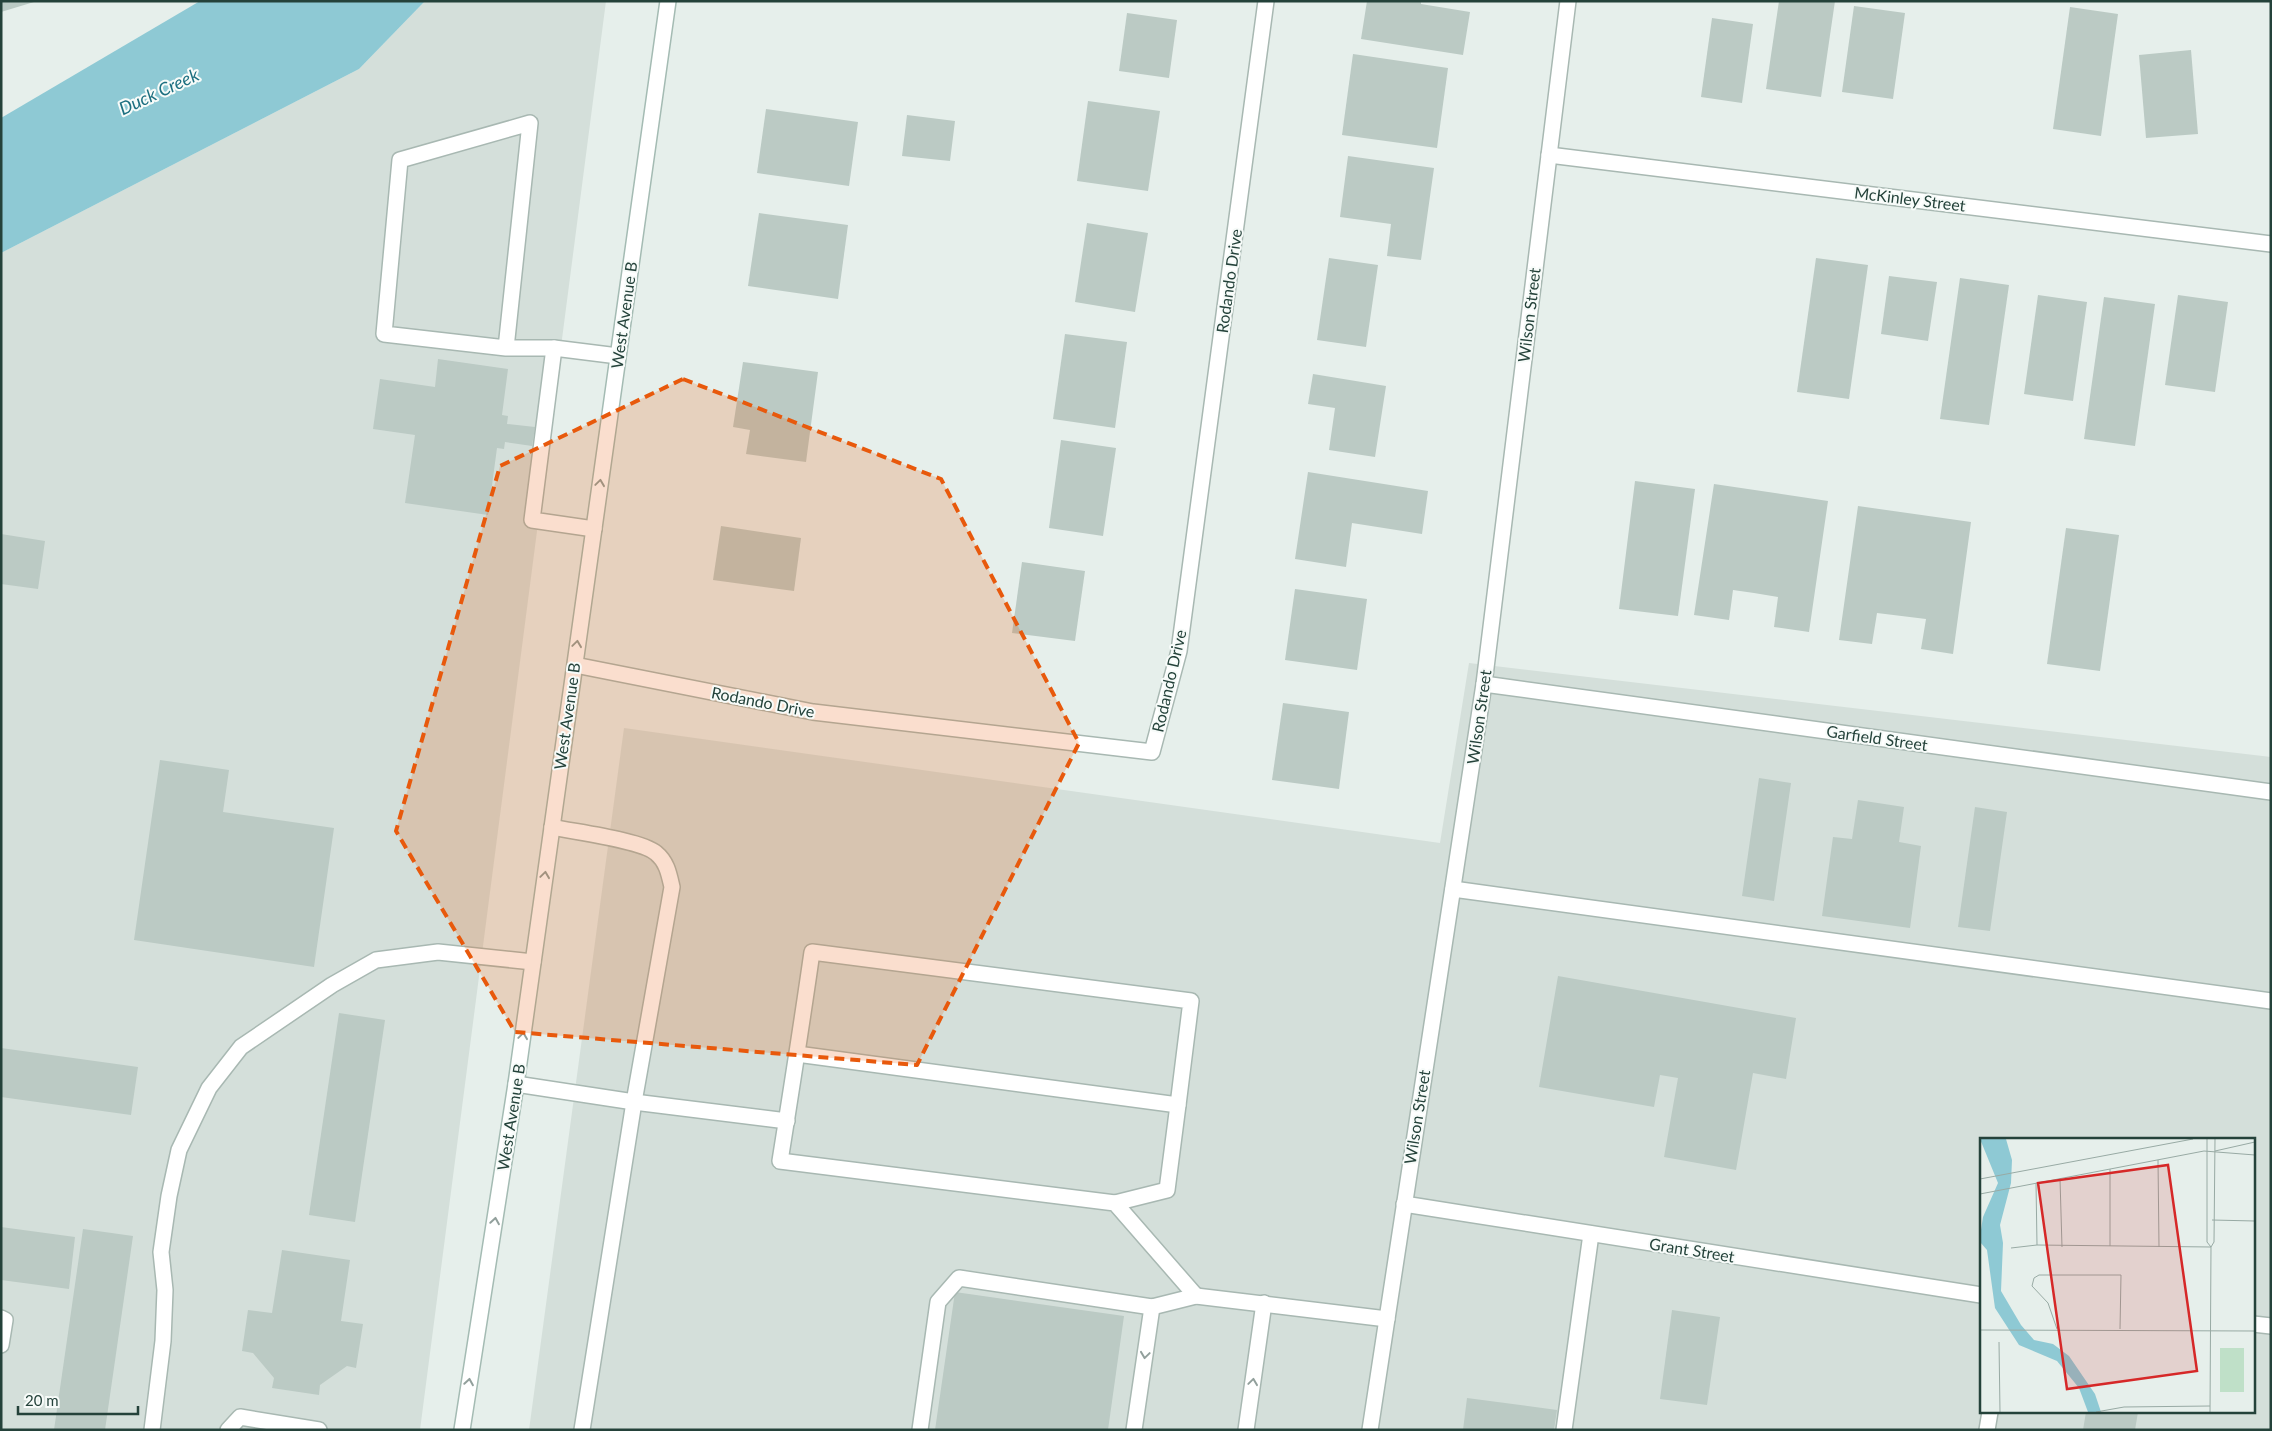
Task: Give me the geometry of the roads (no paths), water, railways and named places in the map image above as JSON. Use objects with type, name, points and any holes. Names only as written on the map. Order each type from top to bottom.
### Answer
[{"type":"street","name":"West Avenue B","points":[[462,1430],[516,1084],[668,1]]},
{"type":"street","name":"Rodando Drive","points":[[574,665],[812,712],[1152,752],[1179,652],[1266,1]]},
{"type":"street","name":"Wilson Street","points":[[1370,1430],[1484,684],[1568,1]]},
{"type":"street","points":[[506,348],[530,123],[400,160],[384,334],[506,348],[554,348],[618,356]]},
{"type":"street","name":"McKinley Street","points":[[1549,155],[2271,244]]},
{"type":"street","points":[[554,348],[532,520],[594,529]]},
{"type":"street","name":"Garfield Street","points":[[1484,684],[2271,792]]},
{"type":"street","points":[[552,828],[630,843],[656,852],[667,865],[672,887],[634,1102],[582,1430]]},
{"type":"street","points":[[1452,889],[2271,1001]]},
{"type":"street","points":[[152,1430],[163,1341],[166,1290],[161,1252],[169,1196],[179,1150],[209,1088],[241,1047],[332,985],[376,960],[438,952],[533,962]]},
{"type":"street","points":[[812,952],[1192,1002],[1167,1190],[1115,1203],[780,1161],[797,1054],[812,952]]},
{"type":"street","points":[[797,1054],[1178,1105]]},
{"type":"street","points":[[516,1084],[634,1102],[787,1121]]},
{"type":"street","points":[[1115,1203],[1196,1296]]},
{"type":"street","name":"Grant Street","points":[[1404,1204],[1980,1294]]},
{"type":"street","points":[[1564,1430],[1591,1234]]},
{"type":"street","points":[[920,1430],[938,1302],[958,1278],[1152,1307],[1196,1296],[1387,1319]]},
{"type":"street","points":[[1246,1430],[1264,1303]]},
{"type":"street","points":[[1134,1430],[1152,1307]]},
{"type":"street","points":[[1,1318],[5,1320],[1,1345]]},
{"type":"street","points":[[2254,1324],[2271,1326]]},
{"type":"street","points":[[1987,1430],[1990,1414]]},
{"type":"street","points":[[228,1430],[240,1417],[319,1430]]},
{"type":"water","name":"Duck Creek","points":[[200,1],[425,1],[359,69],[1,253],[1,118]]}]
